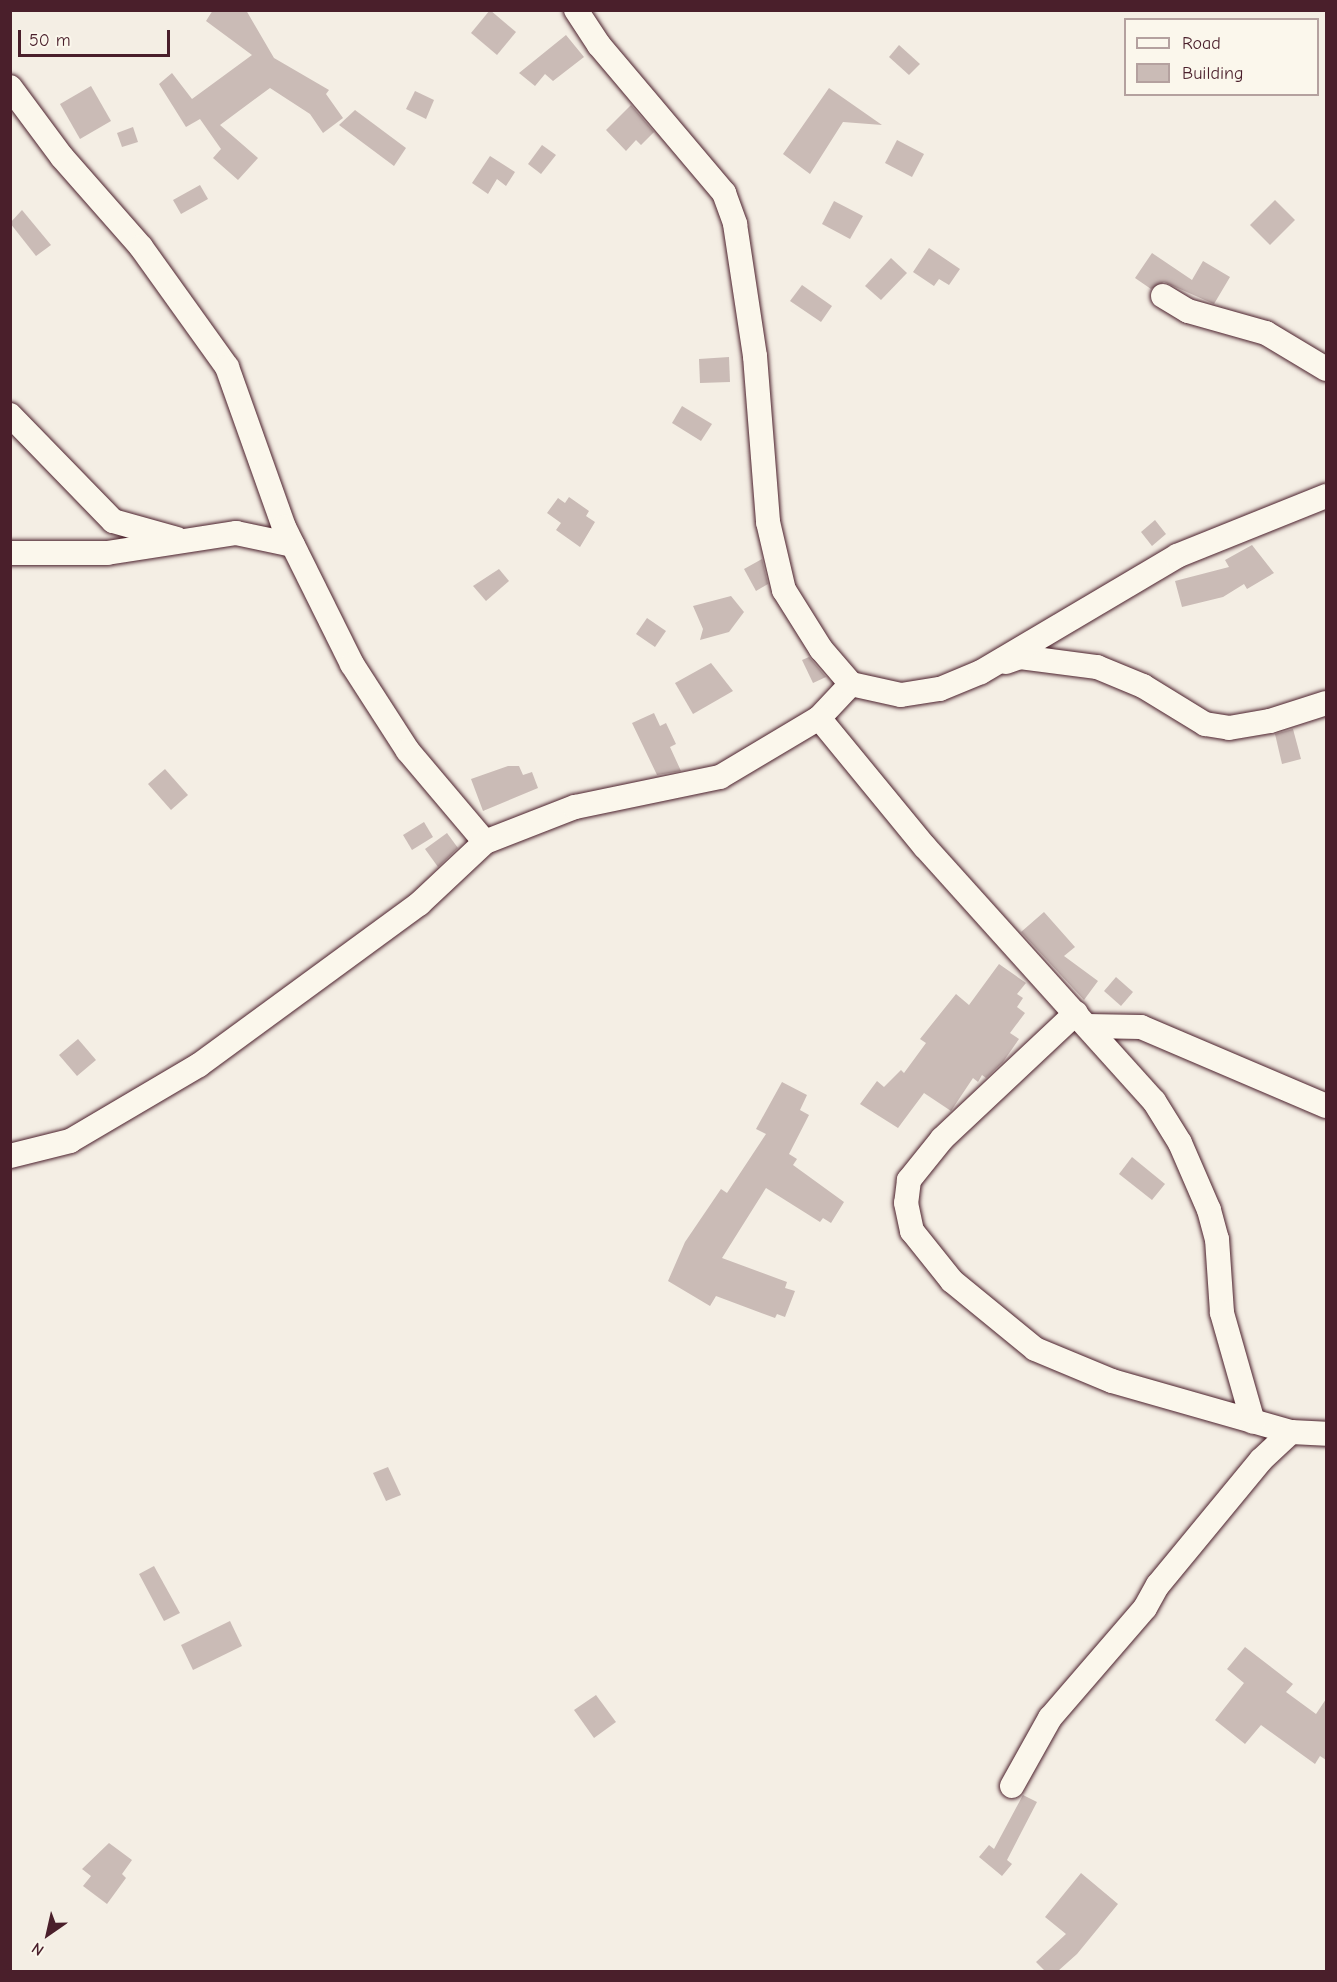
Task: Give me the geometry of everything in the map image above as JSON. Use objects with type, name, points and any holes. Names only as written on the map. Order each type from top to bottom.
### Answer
[{"type":"street","points":[[576,10],[599,45],[724,193],[735,224],[755,356],[768,522],[784,590],[821,650],[851,684],[901,695],[940,689],[1020,657],[1097,667],[1143,686],[1205,724],[1229,728],[1270,721],[1326,703]]},
{"type":"street","points":[[10,87],[62,157],[141,247],[227,367],[292,546],[370,693],[408,751],[485,842]]},
{"type":"street","points":[[1163,296],[1188,311],[1266,333],[1326,369]]},
{"type":"street","points":[[10,415],[114,521],[186,542]]},
{"type":"street","points":[[981,672],[1177,556],[1326,496]]},
{"type":"street","points":[[10,553],[107,553],[236,533],[292,546]]},
{"type":"street","points":[[10,1156],[32,1154],[79,1136],[199,1065],[419,904],[485,842],[575,807],[720,777],[819,718],[851,684]]},
{"type":"street","points":[[819,718],[925,847],[1154,1101],[1180,1143],[1209,1210],[1217,1239],[1222,1313],[1253,1422]]},
{"type":"street","points":[[1326,1106],[1141,1027],[1081,1020],[942,1139],[909,1180],[906,1203],[912,1231],[952,1281],[1035,1349],[1112,1381],[1291,1432],[1326,1434]]},
{"type":"street","points":[[1012,1786],[1056,1710],[1145,1608],[1158,1585],[1261,1460],[1291,1432]]},
{"type":"building","points":[[213,10],[246,10],[274,58],[329,90],[326,94],[343,118],[323,133],[310,114],[270,88],[220,125],[258,158],[238,180],[213,158],[221,149],[200,119],[186,127],[159,84],[172,73],[192,99],[252,55],[206,21]]},
{"type":"building","points":[[490,10],[516,32],[497,55],[471,33]]},
{"type":"building","points":[[566,35],[584,57],[553,81],[545,74],[535,86],[519,73]]},
{"type":"building","points":[[899,45],[920,64],[909,75],[889,57]]},
{"type":"building","points":[[91,86],[111,121],[80,139],[60,104]]},
{"type":"building","points":[[829,88],[882,125],[843,122],[810,174],[783,154]]},
{"type":"building","points":[[415,91],[434,100],[426,119],[406,109]]},
{"type":"building","points":[[631,105],[654,132],[641,145],[636,140],[626,151],[606,130]]},
{"type":"building","points":[[355,110],[406,148],[394,166],[339,125]]},
{"type":"building","points":[[133,127],[138,142],[122,147],[117,133]]},
{"type":"building","points":[[897,140],[924,154],[912,177],[885,163]]},
{"type":"building","points":[[542,145],[556,155],[541,174],[528,164]]},
{"type":"building","points":[[490,156],[515,172],[506,186],[497,179],[488,194],[472,183]]},
{"type":"building","points":[[200,185],[208,199],[181,214],[173,200]]},
{"type":"building","points":[[1275,200],[1295,220],[1270,245],[1250,225]]},
{"type":"building","points":[[834,201],[863,216],[850,239],[822,224]]},
{"type":"building","points":[[22,210],[51,245],[36,256],[10,223]]},
{"type":"building","points":[[929,248],[960,269],[949,285],[939,279],[934,286],[913,272]]},
{"type":"building","points":[[1152,253],[1192,280],[1203,261],[1230,277],[1214,304],[1164,282],[1151,289],[1135,278]]},
{"type":"building","points":[[891,258],[907,273],[881,300],[865,286]]},
{"type":"building","points":[[802,285],[832,306],[821,322],[790,301]]},
{"type":"building","points":[[729,357],[730,382],[700,383],[699,359]]},
{"type":"building","points":[[682,406],[712,424],[701,441],[672,423]]},
{"type":"building","points":[[569,497],[589,511],[586,516],[595,522],[580,547],[556,530],[561,523],[547,513],[558,498],[565,503]]},
{"type":"building","points":[[1155,520],[1166,534],[1152,546],[1141,532]]},
{"type":"building","points":[[1252,545],[1274,573],[1247,589],[1244,584],[1223,597],[1182,607],[1175,581],[1229,567],[1225,560]]},
{"type":"building","points":[[762,559],[768,584],[756,591],[744,569]]},
{"type":"building","points":[[499,569],[509,581],[486,601],[473,586]]},
{"type":"building","points":[[731,596],[744,612],[729,632],[700,640],[703,629],[693,606]]},
{"type":"building","points":[[647,618],[666,631],[655,647],[636,634]]},
{"type":"building","points":[[809,657],[826,677],[813,683],[802,660]]},
{"type":"building","points":[[711,663],[733,691],[693,714],[675,683]]},
{"type":"building","points":[[654,713],[660,726],[666,723],[676,744],[670,747],[681,771],[657,775],[632,723]]},
{"type":"building","points":[[1293,729],[1301,759],[1282,764],[1275,734]]},
{"type":"building","points":[[508,766],[519,766],[523,775],[532,772],[538,788],[483,811],[471,779]]},
{"type":"building","points":[[165,769],[188,795],[171,810],[148,784]]},
{"type":"building","points":[[424,822],[433,837],[412,850],[403,835]]},
{"type":"building","points":[[447,833],[458,848],[438,867],[425,849]]},
{"type":"building","points":[[1044,912],[1075,947],[1064,956],[1098,981],[1084,1000],[1021,932]]},
{"type":"building","points":[[999,964],[1026,983],[1017,994],[1023,998],[1017,1007],[1025,1013],[1010,1033],[1019,1039],[1003,1062],[986,1078],[982,1075],[978,1082],[973,1078],[951,1111],[924,1093],[898,1128],[860,1104],[877,1081],[884,1087],[901,1070],[904,1073],[926,1043],[920,1039],[956,994],[969,1005]]},
{"type":"building","points":[[1116,977],[1133,992],[1121,1006],[1104,991]]},
{"type":"building","points":[[78,1039],[96,1060],[77,1076],[59,1055]]},
{"type":"building","points":[[782,1082],[807,1095],[800,1110],[809,1115],[789,1154],[797,1159],[793,1165],[844,1202],[831,1223],[823,1218],[820,1222],[766,1188],[722,1258],[787,1282],[785,1288],[795,1291],[785,1317],[777,1314],[775,1318],[716,1296],[710,1306],[668,1281],[685,1242],[721,1189],[727,1193],[766,1134],[756,1129]]},
{"type":"building","points":[[1132,1157],[1165,1184],[1152,1200],[1119,1174]]},
{"type":"building","points":[[388,1467],[401,1495],[386,1501],[373,1473]]},
{"type":"building","points":[[154,1566],[180,1613],[164,1621],[139,1574]]},
{"type":"building","points":[[230,1621],[242,1646],[193,1670],[181,1645]]},
{"type":"building","points":[[1245,1647],[1293,1684],[1286,1692],[1316,1714],[1326,1699],[1326,1760],[1320,1756],[1315,1764],[1261,1725],[1245,1744],[1215,1720],[1244,1683],[1227,1669]]},
{"type":"building","points":[[596,1695],[616,1722],[594,1738],[574,1710]]},
{"type":"building","points":[[1023,1795],[1037,1802],[1007,1860],[1012,1864],[1002,1876],[979,1857],[989,1845],[994,1849]]},
{"type":"building","points":[[109,1843],[132,1860],[122,1874],[126,1878],[107,1904],[83,1886],[91,1876],[82,1869]]},
{"type":"building","points":[[1081,1873],[1118,1904],[1077,1954],[1058,1971],[1045,1971],[1036,1962],[1066,1934],[1045,1917]]}]
